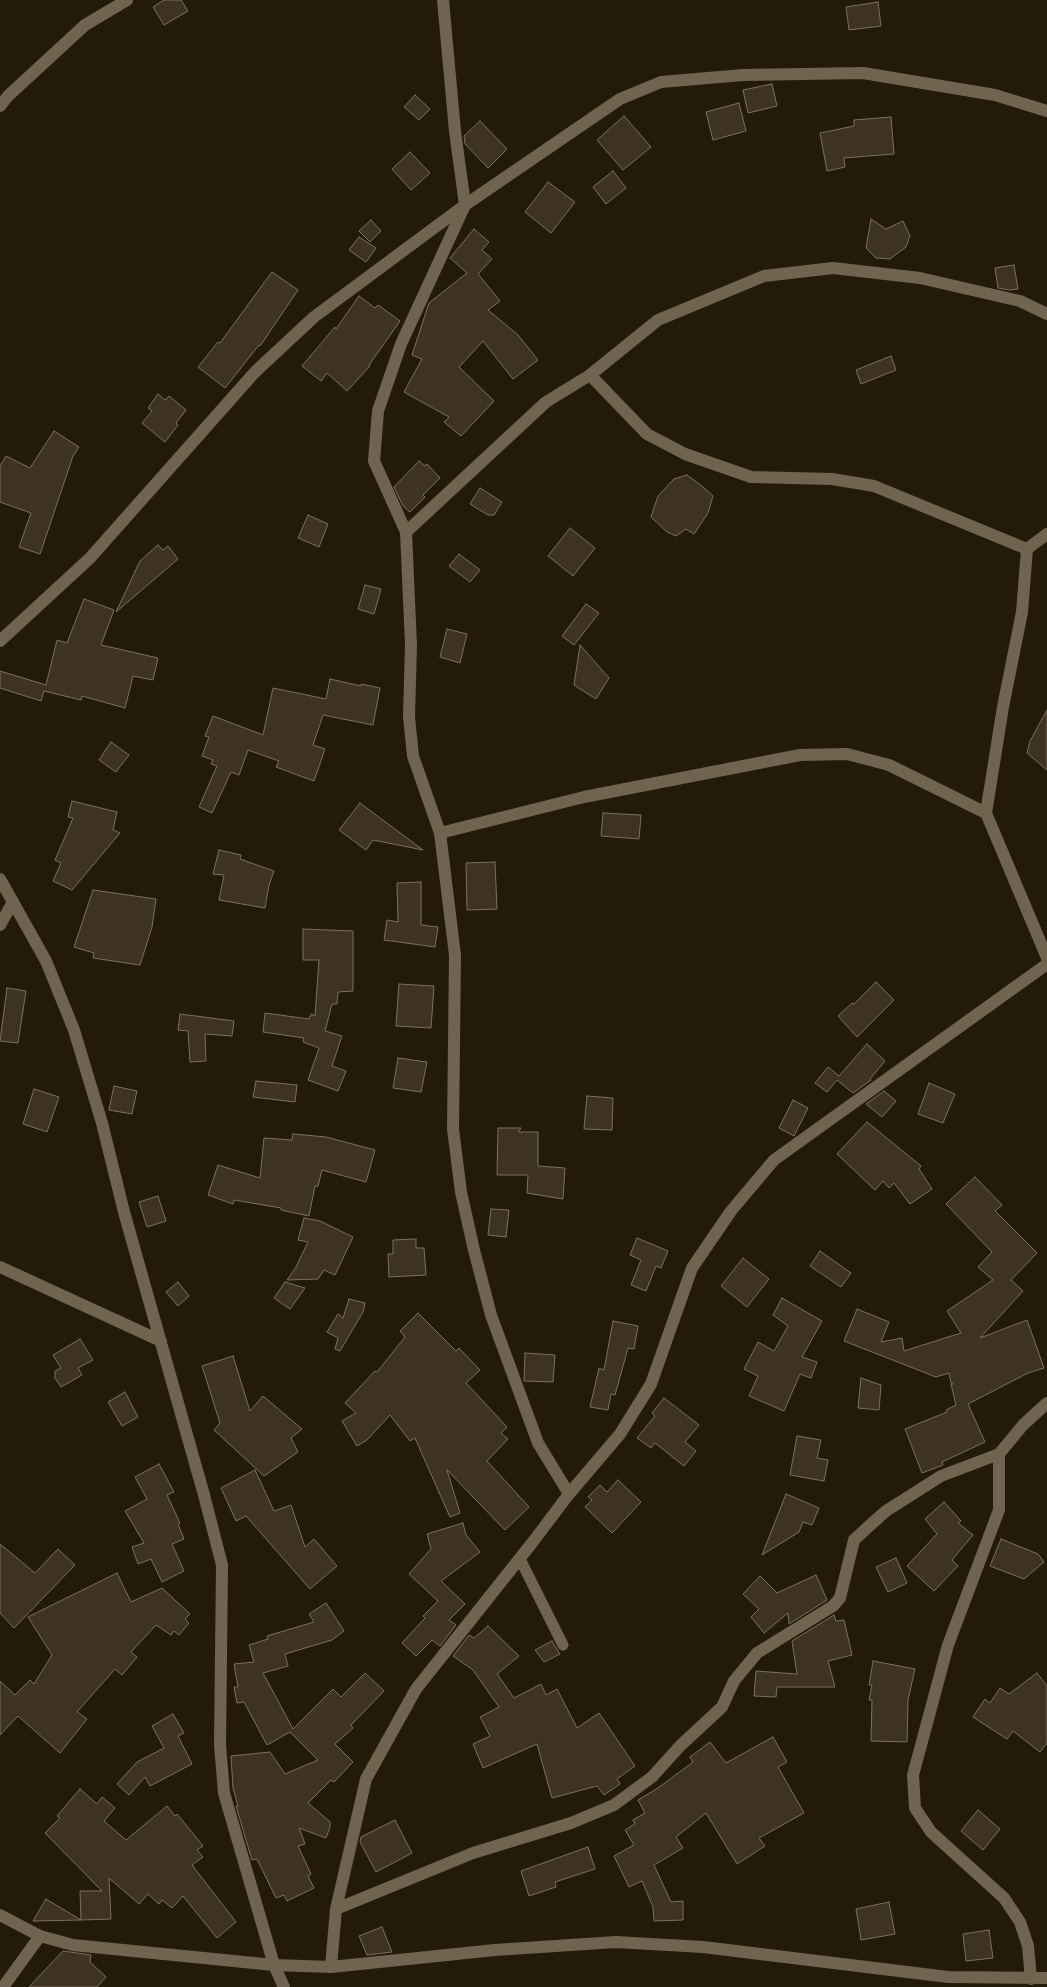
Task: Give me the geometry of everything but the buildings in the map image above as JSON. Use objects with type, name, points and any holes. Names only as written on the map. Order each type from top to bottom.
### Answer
[{"type":"street","points":[[0,106],[8,96],[85,25],[128,0]]},
{"type":"street","points":[[443,0],[455,132],[465,206],[401,344],[378,411],[374,461],[406,532],[411,645],[409,717],[413,756],[440,833],[455,955],[454,1129],[461,1192],[491,1315],[538,1443],[569,1494]]},
{"type":"street","points":[[0,641],[90,558],[255,372],[314,317],[465,206],[620,99],[661,82],[743,75],[863,73],[995,95],[1047,111]]},
{"type":"street","points":[[406,532],[546,402],[590,375],[658,320],[764,276],[833,268],[920,278],[1020,301],[1047,314]]},
{"type":"street","points":[[590,375],[647,434],[686,454],[751,477],[832,479],[874,486],[1026,549]]},
{"type":"street","points":[[1026,549],[1047,534]]},
{"type":"street","points":[[1026,549],[1022,612],[1003,707],[986,813],[1047,958]]},
{"type":"street","points":[[440,833],[584,797],[800,755],[847,754],[889,764],[986,813]]},
{"type":"street","points":[[0,880],[46,961],[74,1030],[102,1123],[124,1212],[222,1565],[220,1745],[224,1793],[274,1965],[284,1987]]},
{"type":"street","points":[[0,925],[13,902]]},
{"type":"street","points":[[331,1967],[336,1909],[366,1779],[416,1688],[520,1559],[569,1494],[620,1434],[651,1384],[692,1268],[731,1211],[774,1160],[1047,964]]},
{"type":"street","points":[[0,1267],[161,1341]]},
{"type":"street","points":[[336,1909],[473,1853],[571,1823],[614,1805],[652,1777],[680,1746],[722,1708],[734,1681],[757,1653],[833,1606],[840,1598],[854,1540],[868,1527],[886,1511],[942,1476],[999,1454],[1023,1426],[1047,1403]]},
{"type":"street","points":[[999,1454],[999,1510],[948,1645],[913,1775],[915,1808],[931,1832],[1004,1898],[1020,1922],[1028,1946],[1031,1978]]},
{"type":"street","points":[[0,1915],[40,1936],[73,1945],[274,1965],[331,1967],[495,1950],[616,1942],[703,1947],[948,1977],[1047,1978]]},
{"type":"street","points":[[4,1987],[40,1936]]},
{"type":"lane","points":[[520,1559],[562,1645]]}]
